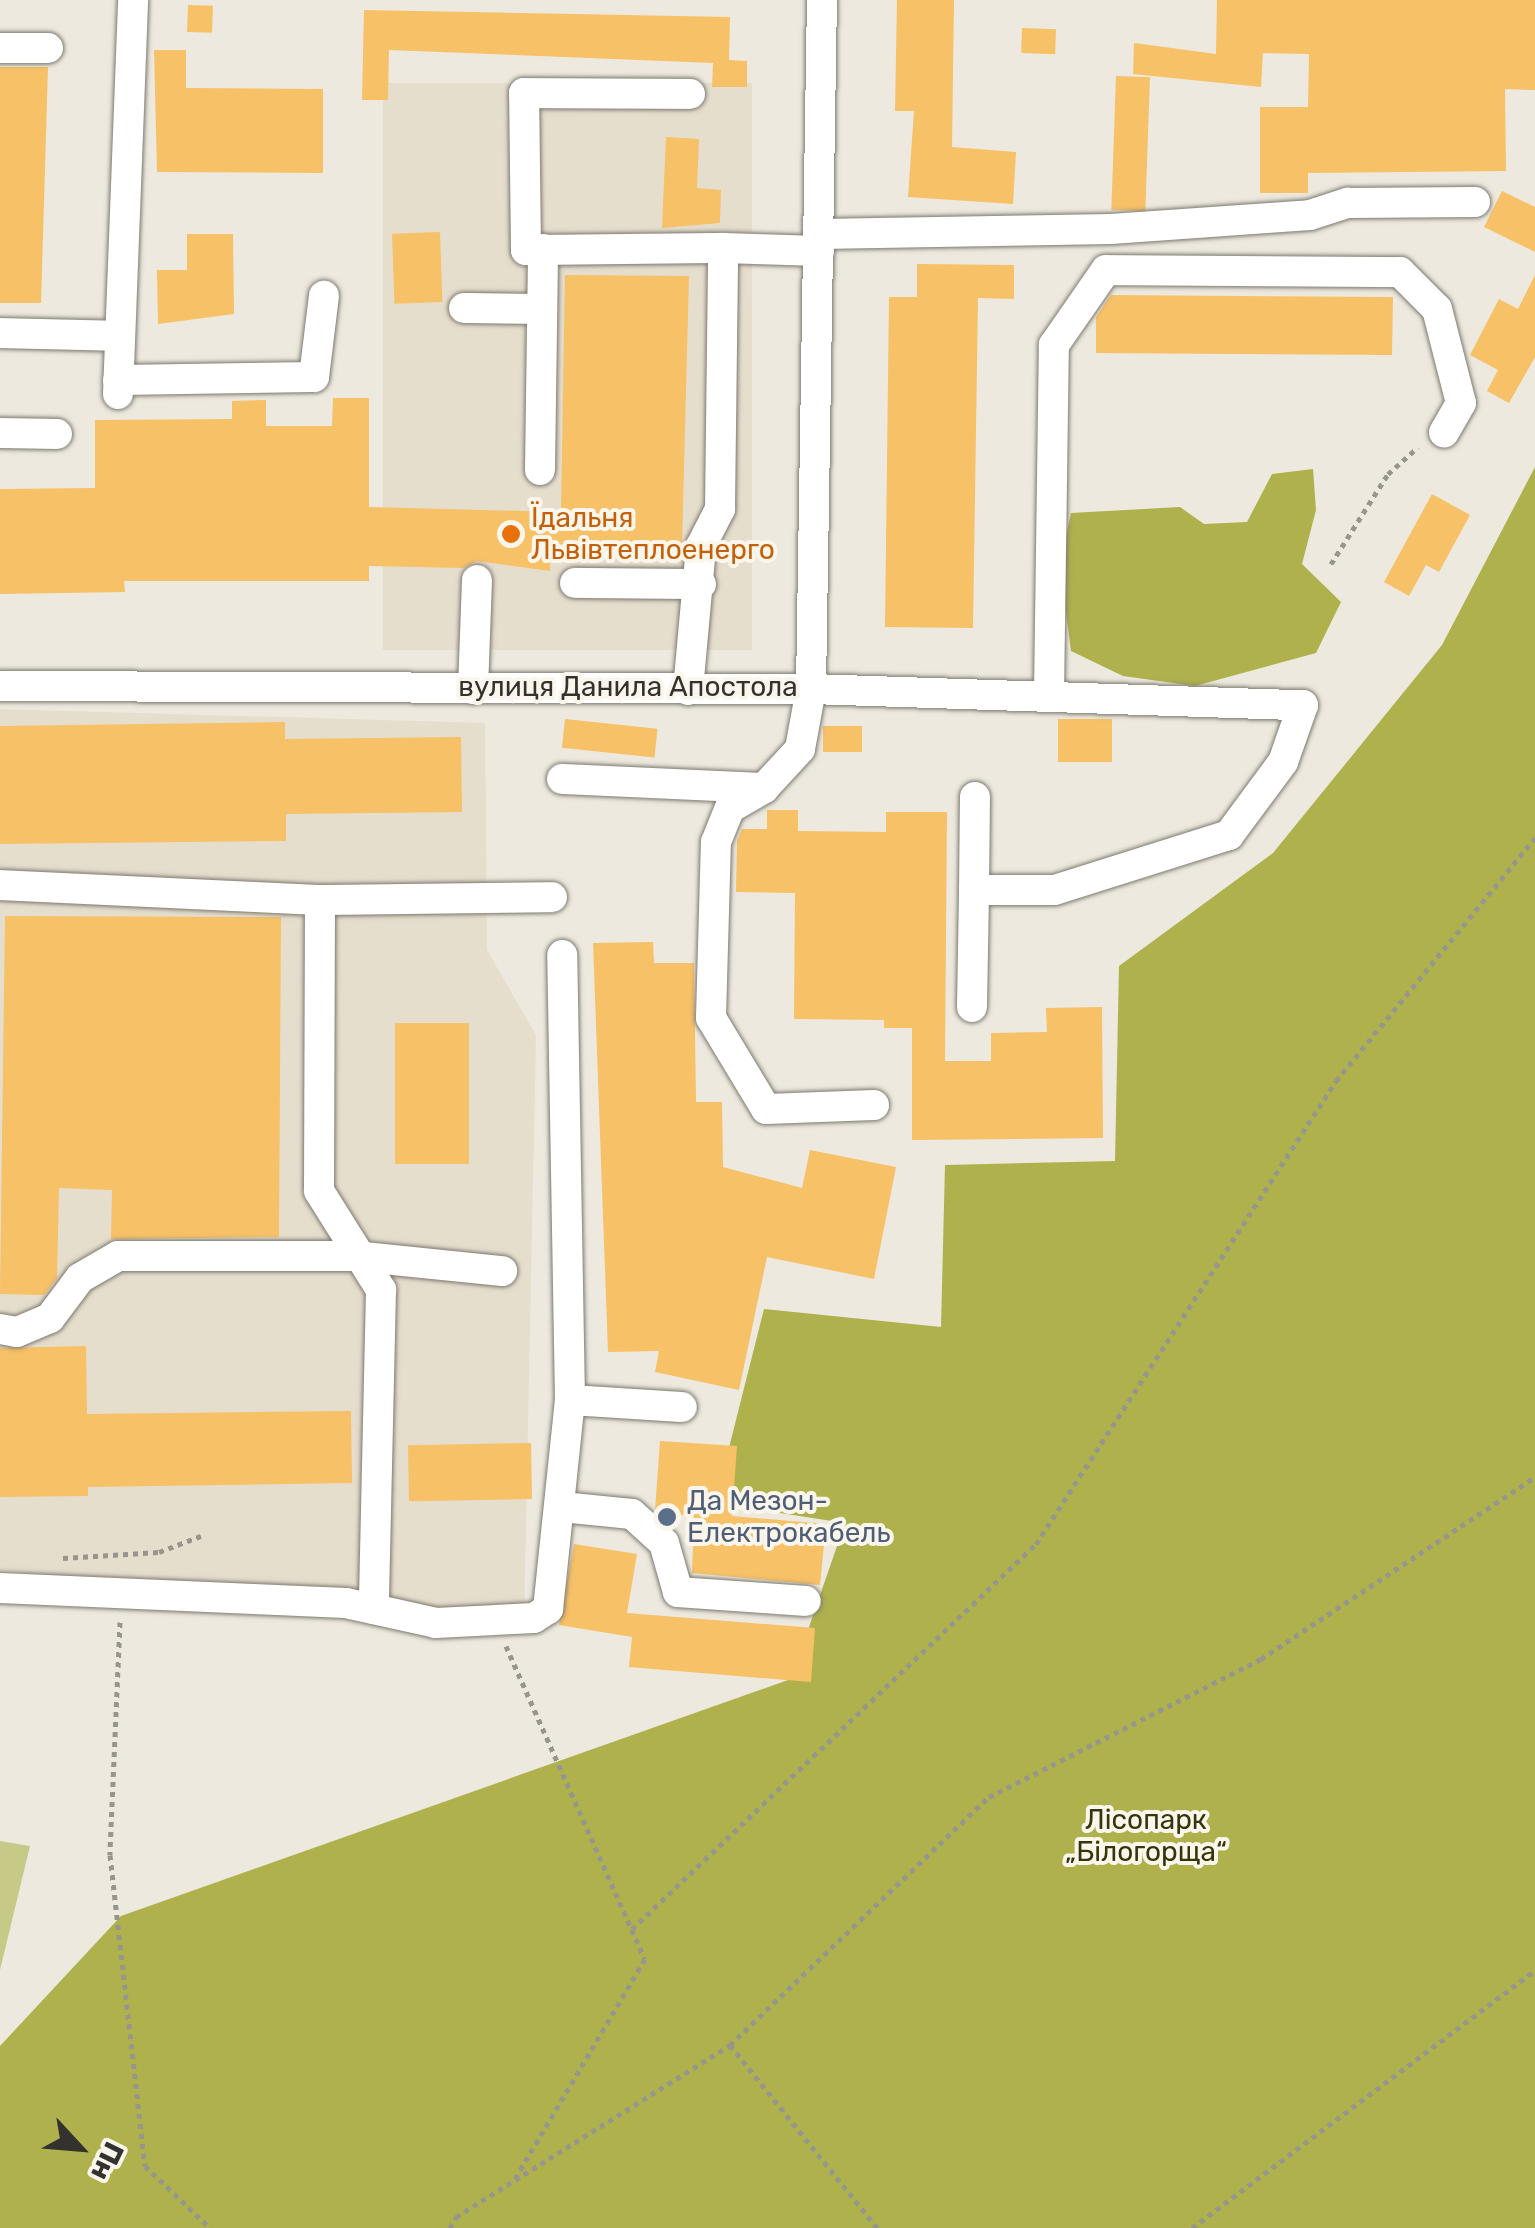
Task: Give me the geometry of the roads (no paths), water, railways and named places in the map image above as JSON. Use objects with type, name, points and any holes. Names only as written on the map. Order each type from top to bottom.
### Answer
[{"type":"street","points":[[134,0],[118,387],[314,376],[324,296]]},
{"type":"street","name":"вулиця Данила Апостола","points":[[0,686],[810,689],[822,0]]},
{"type":"street","points":[[0,48],[48,48]]},
{"type":"street","points":[[690,94],[524,93],[526,250],[723,248],[1111,229],[1310,215],[1348,202],[1475,202]]},
{"type":"street","points":[[688,690],[702,546],[720,509],[723,248]]},
{"type":"street","points":[[540,470],[542,249]]},
{"type":"street","points":[[1049,694],[1054,345],[1106,270],[1400,272],[1437,309],[1460,403],[1444,433]]},
{"type":"street","points":[[464,308],[542,310]]},
{"type":"street","points":[[0,333],[120,336]]},
{"type":"street","points":[[0,432],[57,434]]},
{"type":"street","points":[[473,689],[476,580]]},
{"type":"street","points":[[575,583],[701,584]]},
{"type":"street","points":[[874,1105],[766,1109],[710,1018],[716,842],[730,808],[764,788],[800,749],[810,689],[1302,705],[1283,762],[1228,836],[1055,890],[974,890]]},
{"type":"street","points":[[562,780],[764,788]]},
{"type":"street","points":[[972,1007],[975,797]]},
{"type":"street","points":[[0,886],[320,900],[552,897]]},
{"type":"street","points":[[320,900],[318,1192],[354,1256],[380,1290],[374,1609]]},
{"type":"street","points":[[0,1588],[374,1609],[397,1620],[494,1620],[548,1610],[562,1507],[570,1400],[562,955]]},
{"type":"street","points":[[0,1330],[17,1332],[50,1318],[80,1278],[118,1256],[354,1256],[502,1272]]},
{"type":"street","points":[[570,1400],[682,1407]]},
{"type":"street","points":[[562,1507],[632,1514],[664,1543],[678,1592],[806,1600]]},
{"type":"place","name":"Їдальня Львівтеплоенерго","points":[[511,534]]},
{"type":"place","name":"Да Мезон- Електрокабель","points":[[667,1517]]},
{"type":"park label","name":"Лісопарк „Білогорща“","points":[[1146,1836]]}]
